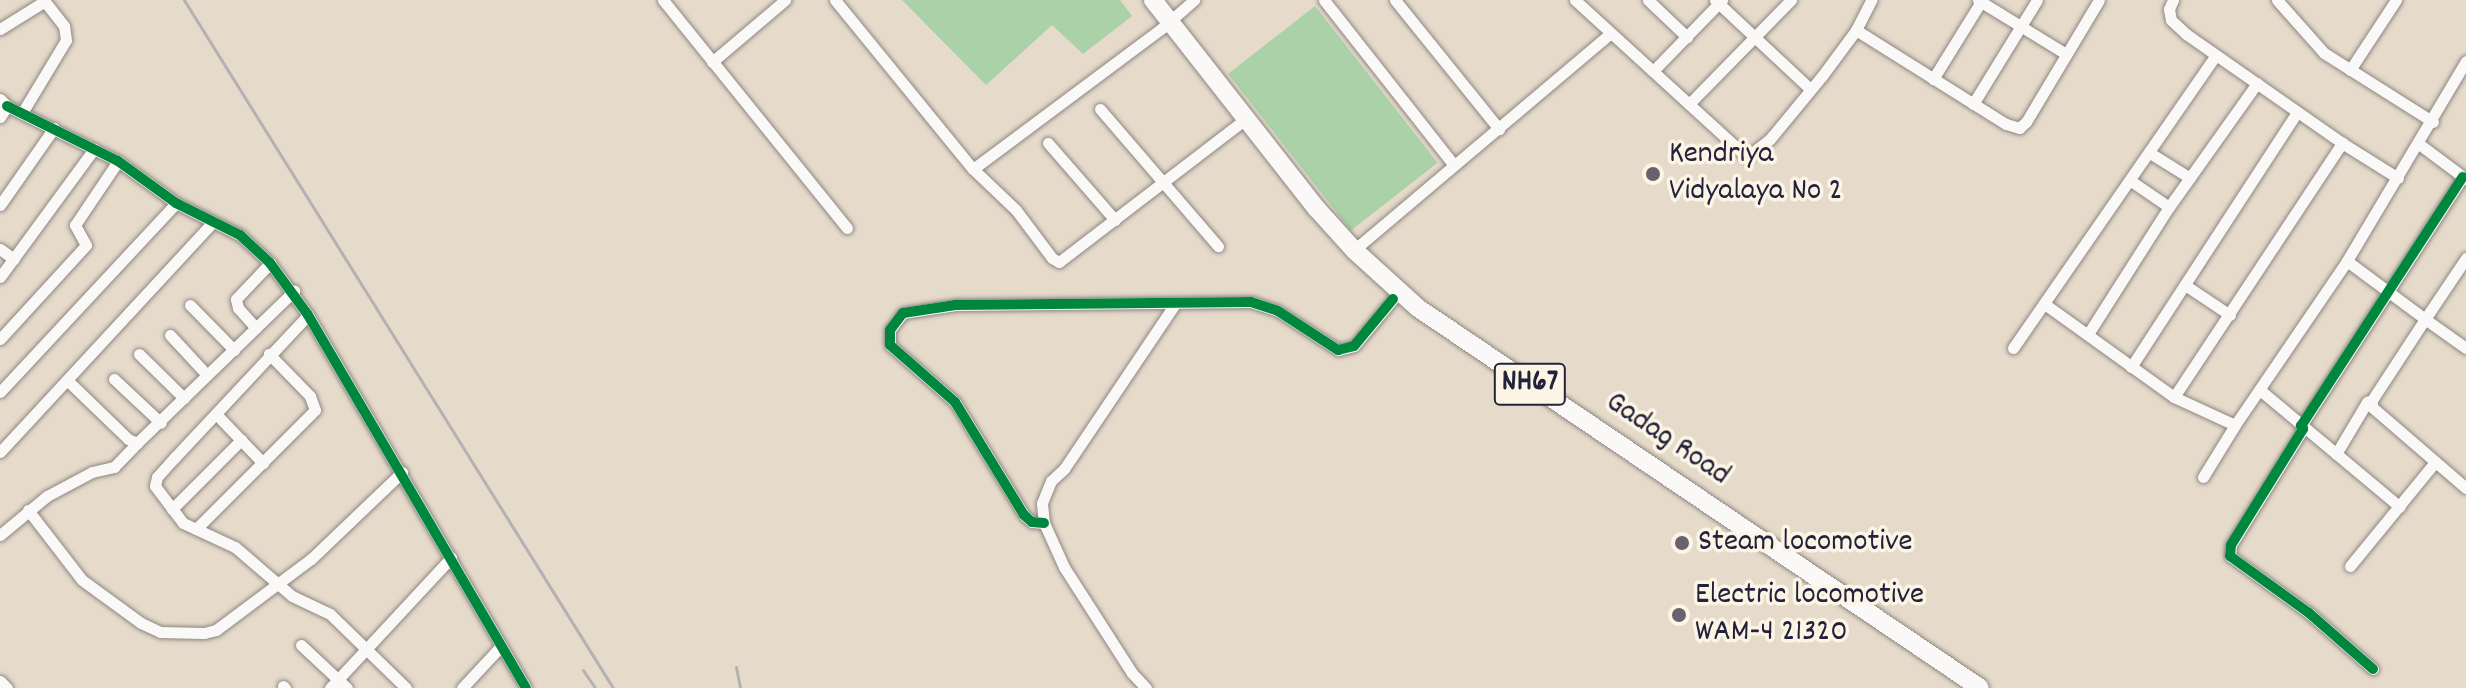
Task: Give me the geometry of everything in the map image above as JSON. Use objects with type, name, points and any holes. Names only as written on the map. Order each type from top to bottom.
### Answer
[{"type":"highway","name":"Gadag Road","points":[[1140,0],[1166,25],[1354,250],[1431,317],[1980,688]]},
{"type":"highway","name":"Gadag Road","points":[[1153,0],[1166,25],[1310,215],[1347,257],[1393,299],[1438,334],[1963,688]]},
{"type":"street","points":[[0,29],[45,0],[64,26],[66,40],[22,113]]},
{"type":"street","points":[[663,0],[847,228]]},
{"type":"street","points":[[712,62],[785,0]]},
{"type":"street","points":[[835,0],[973,169],[1016,210],[1055,261],[1066,259],[1239,124]]},
{"type":"street","points":[[973,169],[1166,25],[1194,0]]},
{"type":"street","points":[[1324,0],[1453,164]]},
{"type":"street","points":[[1395,0],[1499,129]]},
{"type":"street","points":[[1575,0],[1747,157],[1770,139],[1810,89],[1856,30],[1871,0]]},
{"type":"street","points":[[1648,0],[1687,37]]},
{"type":"street","points":[[1689,104],[1791,0]]},
{"type":"street","points":[[1973,104],[2037,0]]},
{"type":"street","points":[[1856,30],[1973,104],[2019,128],[2026,122],[2099,0]]},
{"type":"street","points":[[2173,0],[2169,9],[2171,20],[2297,112],[2398,178]]},
{"type":"street","points":[[2277,0],[2312,43],[2433,122]]},
{"type":"street","points":[[2350,70],[2396,0]]},
{"type":"street","points":[[1653,71],[1719,1],[1810,89]]},
{"type":"street","points":[[1933,79],[1980,1],[2066,54]]},
{"type":"street","points":[[1354,250],[1611,33]]},
{"type":"street","points":[[2013,348],[2046,305],[2216,55]]},
{"type":"street","points":[[2203,477],[2347,261],[2433,122],[2466,61]]},
{"type":"street","points":[[2088,334],[2169,207],[2257,83]]},
{"type":"street","points":[[0,117],[3,103],[118,161],[176,203],[240,235],[270,263],[294,291],[526,688]]},
{"type":"street","points":[[1100,109],[1218,246]]},
{"type":"street","points":[[2131,367],[2297,112]]},
{"type":"street","points":[[0,205],[54,128]]},
{"type":"street","points":[[1048,143],[1115,220]]},
{"type":"street","points":[[2174,397],[2342,143]]},
{"type":"street","points":[[2373,669],[2309,613],[2230,556],[2231,545],[2303,429],[2301,426],[2465,178],[2419,144]]},
{"type":"street","points":[[0,277],[94,149]]},
{"type":"street","points":[[2150,153],[2190,178]]},
{"type":"street","points":[[0,339],[86,245],[75,225],[118,161]]},
{"type":"street","points":[[2131,181],[2169,207]]},
{"type":"street","points":[[0,392],[176,203]]},
{"type":"street","points":[[0,452],[213,222]]},
{"type":"street","points":[[0,249],[14,259]]},
{"type":"street","points":[[2466,258],[2372,400],[2372,407],[2466,488]]},
{"type":"street","points":[[2347,261],[2465,345]]},
{"type":"street","points":[[256,328],[238,308],[236,299],[270,263]]},
{"type":"street","points":[[2185,285],[2230,315]]},
{"type":"street","points":[[0,535],[28,510],[92,472],[114,467],[294,291]]},
{"type":"street","points":[[1044,523],[1032,522],[1024,515],[955,402],[896,353],[889,339],[896,321],[914,309],[955,305],[1251,302],[1266,305],[1338,350],[1354,346],[1393,299]]},
{"type":"street","points":[[1146,688],[1132,673],[1064,567],[1044,523],[1044,492],[1175,304]]},
{"type":"street","points":[[190,305],[234,350]]},
{"type":"street","points":[[2046,305],[2174,397],[2235,425]]},
{"type":"street","points":[[308,315],[157,477],[157,492],[183,523],[235,547],[277,584],[330,614],[406,688]]},
{"type":"street","points":[[170,335],[207,375]]},
{"type":"street","points":[[139,354],[184,398]]},
{"type":"street","points":[[196,529],[312,415],[315,406],[269,354]]},
{"type":"street","points":[[114,379],[161,423]]},
{"type":"street","points":[[68,381],[128,439],[137,443]]},
{"type":"street","points":[[2260,390],[2400,507]]},
{"type":"street","points":[[2336,454],[2367,402]]},
{"type":"street","points":[[216,414],[263,463]]},
{"type":"street","points":[[172,509],[241,440]]},
{"type":"street","points":[[2350,566],[2435,462]]},
{"type":"street","points":[[28,510],[82,580],[141,623],[160,632],[216,630],[311,559],[402,472]]},
{"type":"street","points":[[334,684],[451,558]]},
{"type":"street","points":[[301,645],[334,684],[347,688]]},
{"type":"street","points":[[462,688],[501,646]]},
{"type":"street","points":[[0,681],[7,688]]},
{"type":"green space","points":[[902,0],[1120,0],[1132,16],[1083,54],[1052,25],[986,85]]},
{"type":"green space","points":[[1315,6],[1438,163],[1351,231],[1228,74]]},
{"type":"railway","points":[[184,0],[613,688]]},
{"type":"railway","points":[[736,667],[740,688]]},
{"type":"railway","points":[[583,670],[595,688]]},
{"type":"cycle path","points":[[7,106],[118,161],[176,203],[240,235],[270,263],[308,315],[526,688]]},
{"type":"cycle path","points":[[2373,669],[2309,613],[2230,556],[2231,545],[2303,429],[2301,426],[2463,177]]},
{"type":"cycle path","points":[[1044,523],[1032,522],[1024,515],[955,402],[890,345],[890,330],[903,313],[955,305],[1251,302],[1278,311],[1338,350],[1354,346],[1393,299]]},
{"type":"place","name":"Kendriya Vidyalaya No 2","points":[[1653,174]]},
{"type":"place","name":"Steam locomotive","points":[[1682,543]]},
{"type":"place","name":"Electric locomotive WAM-4 21320","points":[[1679,615]]}]
